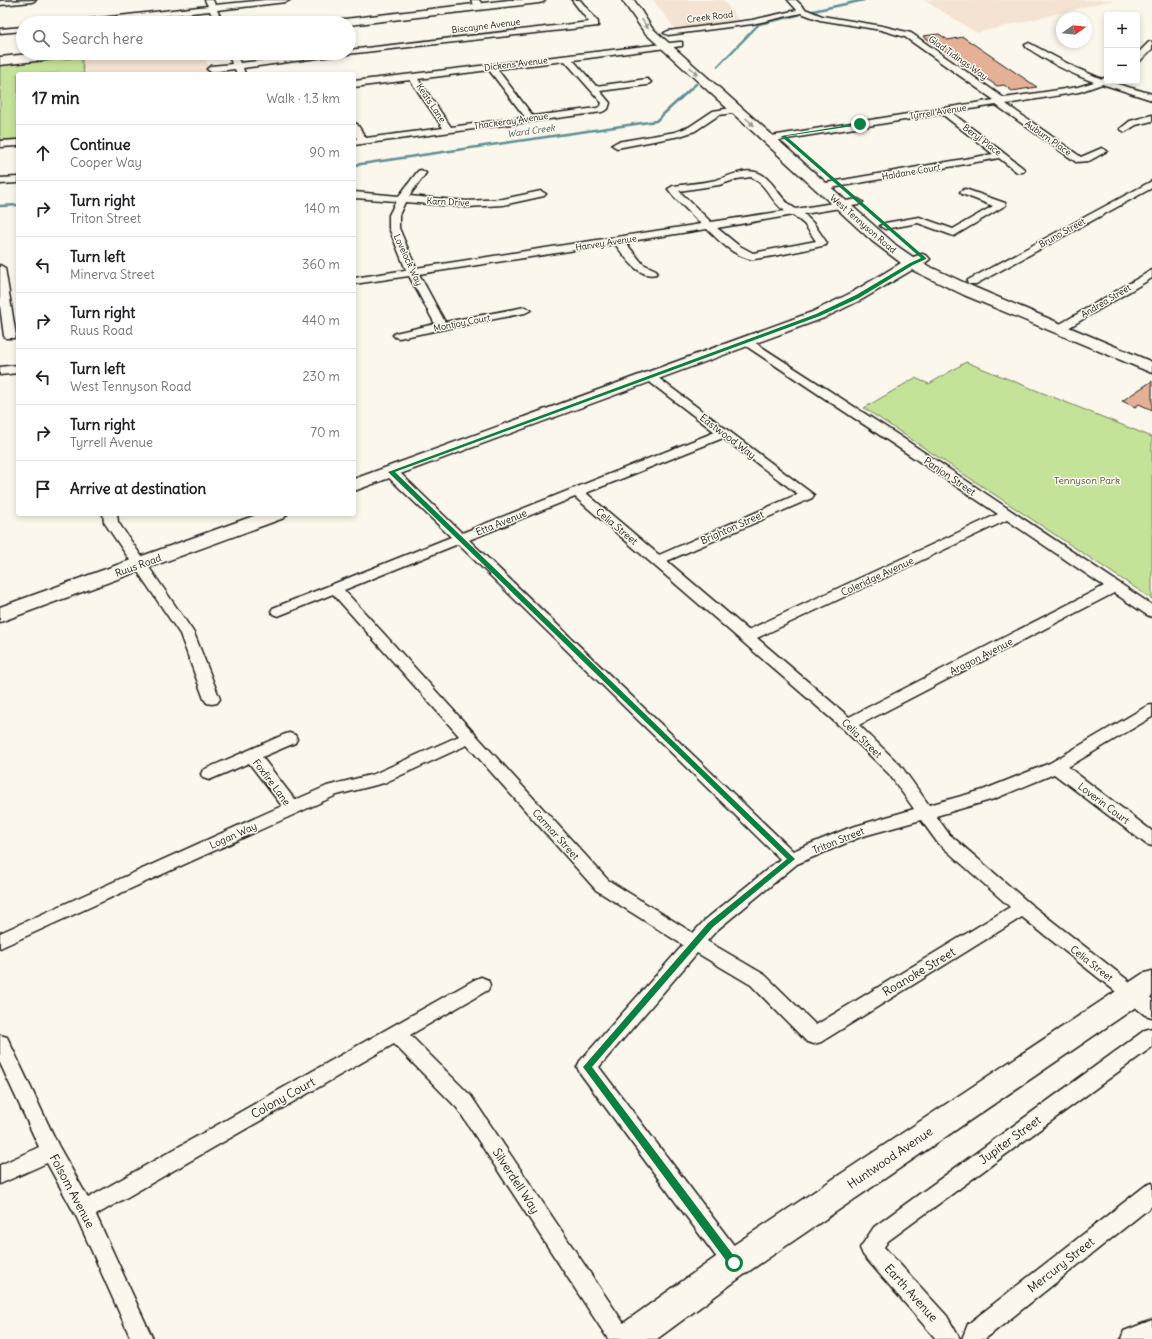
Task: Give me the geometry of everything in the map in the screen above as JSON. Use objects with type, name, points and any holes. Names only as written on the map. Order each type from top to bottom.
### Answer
[{"type":"main road","points":[[356,20],[478,3],[539,0]]},
{"type":"main road","name":"West Tennyson Road","points":[[628,0],[648,30],[665,35],[679,44],[816,164]]},
{"type":"main road","name":"West Tennyson Road","points":[[665,35],[737,110],[768,139],[824,180],[840,204],[883,243],[918,261],[972,282],[1152,368]]},
{"type":"main road","points":[[0,61],[16,59]]},
{"type":"main road","name":"West Tennyson Road","points":[[824,180],[839,184],[876,218],[918,261],[948,282],[1152,357]]},
{"type":"main road","points":[[356,484],[818,315],[857,296],[918,261]]},
{"type":"main road","name":"Ruus Road","points":[[0,615],[272,516]]},
{"type":"main road","name":"Huntwood Avenue","points":[[630,1339],[734,1263],[1146,995]]},
{"type":"street","points":[[0,3],[32,0]]},
{"type":"street","points":[[209,0],[216,16]]},
{"type":"street","points":[[138,16],[286,0]]},
{"type":"street","name":"Biscayne Avenue","points":[[356,51],[595,24],[576,0]]},
{"type":"street","name":"Glad Tidings Way","points":[[792,0],[802,11],[820,18],[882,28],[908,36],[1000,102]]},
{"type":"street","name":"Creek Road","points":[[665,35],[752,22],[802,11]]},
{"type":"street","points":[[0,31],[16,30]]},
{"type":"street","name":"Dickens Avenue","points":[[356,84],[567,58],[665,35]]},
{"type":"street","points":[[1140,55],[1152,44]]},
{"type":"street","points":[[1029,45],[1060,65],[1104,81]]},
{"type":"street","name":"Thackeray Avenue","points":[[358,142],[599,110],[605,107],[606,103],[567,58]]},
{"type":"street","points":[[235,60],[239,70]]},
{"type":"street","points":[[211,69],[239,70],[301,60]]},
{"type":"street","points":[[491,67],[530,119]]},
{"type":"street","name":"Keats Lane","points":[[413,77],[449,130]]},
{"type":"street","name":"Tyrrell Avenue","points":[[768,139],[1079,89],[1104,81]]},
{"type":"street","points":[[595,89],[647,82]]},
{"type":"street","points":[[1114,84],[1152,97]]},
{"type":"street","name":"Auburn Place","points":[[1000,102],[1079,160],[1086,159],[1102,151]]},
{"type":"street","points":[[618,144],[677,134],[692,129],[716,113],[737,110]]},
{"type":"street","name":"Beryl Place","points":[[944,111],[1020,170]]},
{"type":"street","points":[[1125,129],[1133,123],[1152,118]]},
{"type":"street","points":[[0,144],[16,143]]},
{"type":"street","name":"Haldane Court","points":[[839,184],[1001,155]]},
{"type":"street","name":"Lovelock Way","points":[[421,173],[402,198],[392,220],[395,232],[413,272],[442,327]]},
{"type":"street","points":[[752,174],[763,179],[779,202],[791,212],[800,216],[811,226],[822,244],[752,256],[746,255],[726,240],[678,196],[673,189],[719,182],[735,176],[752,174]]},
{"type":"street","points":[[0,182],[16,180]]},
{"type":"street","name":"Bruno Street","points":[[972,282],[1152,184]]},
{"type":"street","points":[[876,218],[919,220],[954,233],[1001,205],[965,192]]},
{"type":"street","name":"Karn Drive","points":[[356,195],[467,204],[503,202],[540,194]]},
{"type":"street","name":"Harvey Avenue","points":[[356,281],[618,241],[858,202]]},
{"type":"street","points":[[618,241],[639,266],[652,272]]},
{"type":"street","points":[[0,268],[1,286],[9,336]]},
{"type":"street","name":"Andrea Street","points":[[1065,326],[1152,273]]},
{"type":"street","name":"Montjoy Court","points":[[399,335],[525,310]]},
{"type":"street","name":"Panjon Street","points":[[747,342],[879,428],[1152,612]]},
{"type":"street","points":[[0,371],[16,369]]},
{"type":"street","name":"Eastwood Way","points":[[649,377],[807,495]]},
{"type":"street","name":"Etta Avenue","points":[[278,611],[725,433]]},
{"type":"street","points":[[391,472],[791,859]]},
{"type":"street","name":"Celia Street","points":[[577,492],[848,724],[895,770],[943,838],[1023,908],[1146,995]]},
{"type":"street","name":"Brighton Street","points":[[658,560],[807,495]]},
{"type":"street","name":"Coleridge Avenue","points":[[746,637],[1008,515]]},
{"type":"street","points":[[110,516],[111,522],[139,565],[187,633],[212,699]]},
{"type":"street","name":"Aragon Avenue","points":[[848,724],[1114,587]]},
{"type":"street","name":"Carmar Street","points":[[335,588],[602,885],[673,930],[758,980],[814,1036]]},
{"type":"street","name":"Triton Street","points":[[734,1263],[587,1067],[711,925],[791,859],[855,832],[925,811],[988,795],[1056,767],[1152,710]]},
{"type":"street","name":"Logan Way","points":[[0,941],[333,790],[378,779],[469,738]]},
{"type":"street","name":"Foxfire Lane","points":[[209,774],[289,739]]},
{"type":"street","name":"Foxfire Lane","points":[[252,756],[292,808]]},
{"type":"street","name":"Loverin Court","points":[[1056,767],[1152,840]]},
{"type":"street","name":"Roanoke Street","points":[[814,1036],[1023,908]]},
{"type":"street","name":"Colony Court","points":[[84,1211],[482,985]]},
{"type":"street","name":"Silverdell Way","points":[[397,1034],[464,1102],[621,1339]]},
{"type":"street","name":"Jupiter Street","points":[[871,1248],[881,1234],[1152,1036]]},
{"type":"street","name":"Folsom Avenue","points":[[0,1044],[51,1151],[84,1211],[142,1339]]},
{"type":"street","points":[[0,1174],[51,1151]]},
{"type":"street","name":"Mercury Street","points":[[973,1339],[976,1332],[1152,1193]]},
{"type":"street","name":"Earth Avenue","points":[[871,1248],[939,1324],[949,1339]]},
{"type":"street","points":[[1132,1339],[1152,1331]]},
{"type":"shaded area","points":[[653,0],[723,0],[740,22],[676,30]]},
{"type":"shaded area","points":[[924,0],[1113,0],[1064,12],[1056,12],[1056,14],[977,33]]},
{"type":"shaded area","points":[[82,60],[206,60],[211,72],[84,72]]},
{"type":"green space","points":[[45,60],[82,60],[84,72],[16,72],[16,139],[0,140],[0,65]]},
{"type":"green space","name":"Tennyson Park","points":[[966,362],[1152,437],[1152,599],[864,408],[915,378],[929,384]]},
{"type":"building","points":[[939,34],[948,40],[963,37],[1037,87],[1012,91],[1004,85],[997,86],[923,36]]},
{"type":"building","points":[[1152,381],[1152,410],[1139,404],[1135,407],[1122,401]]},
{"type":"waterway","name":"Ward Creek","points":[[813,11],[864,0]]},
{"type":"waterway","name":"Ward Creek","points":[[718,66],[759,24],[798,15]]},
{"type":"waterway","name":"Ward Creek","points":[[356,165],[656,121],[696,84]]},
{"type":"waterway","name":"Ward Creek","points":[[0,206],[16,205]]},
{"type":"route","points":[[734,1263],[587,1067],[711,925],[791,859],[391,472],[818,315],[857,296],[924,258],[885,226],[783,136],[860,124]]}]
